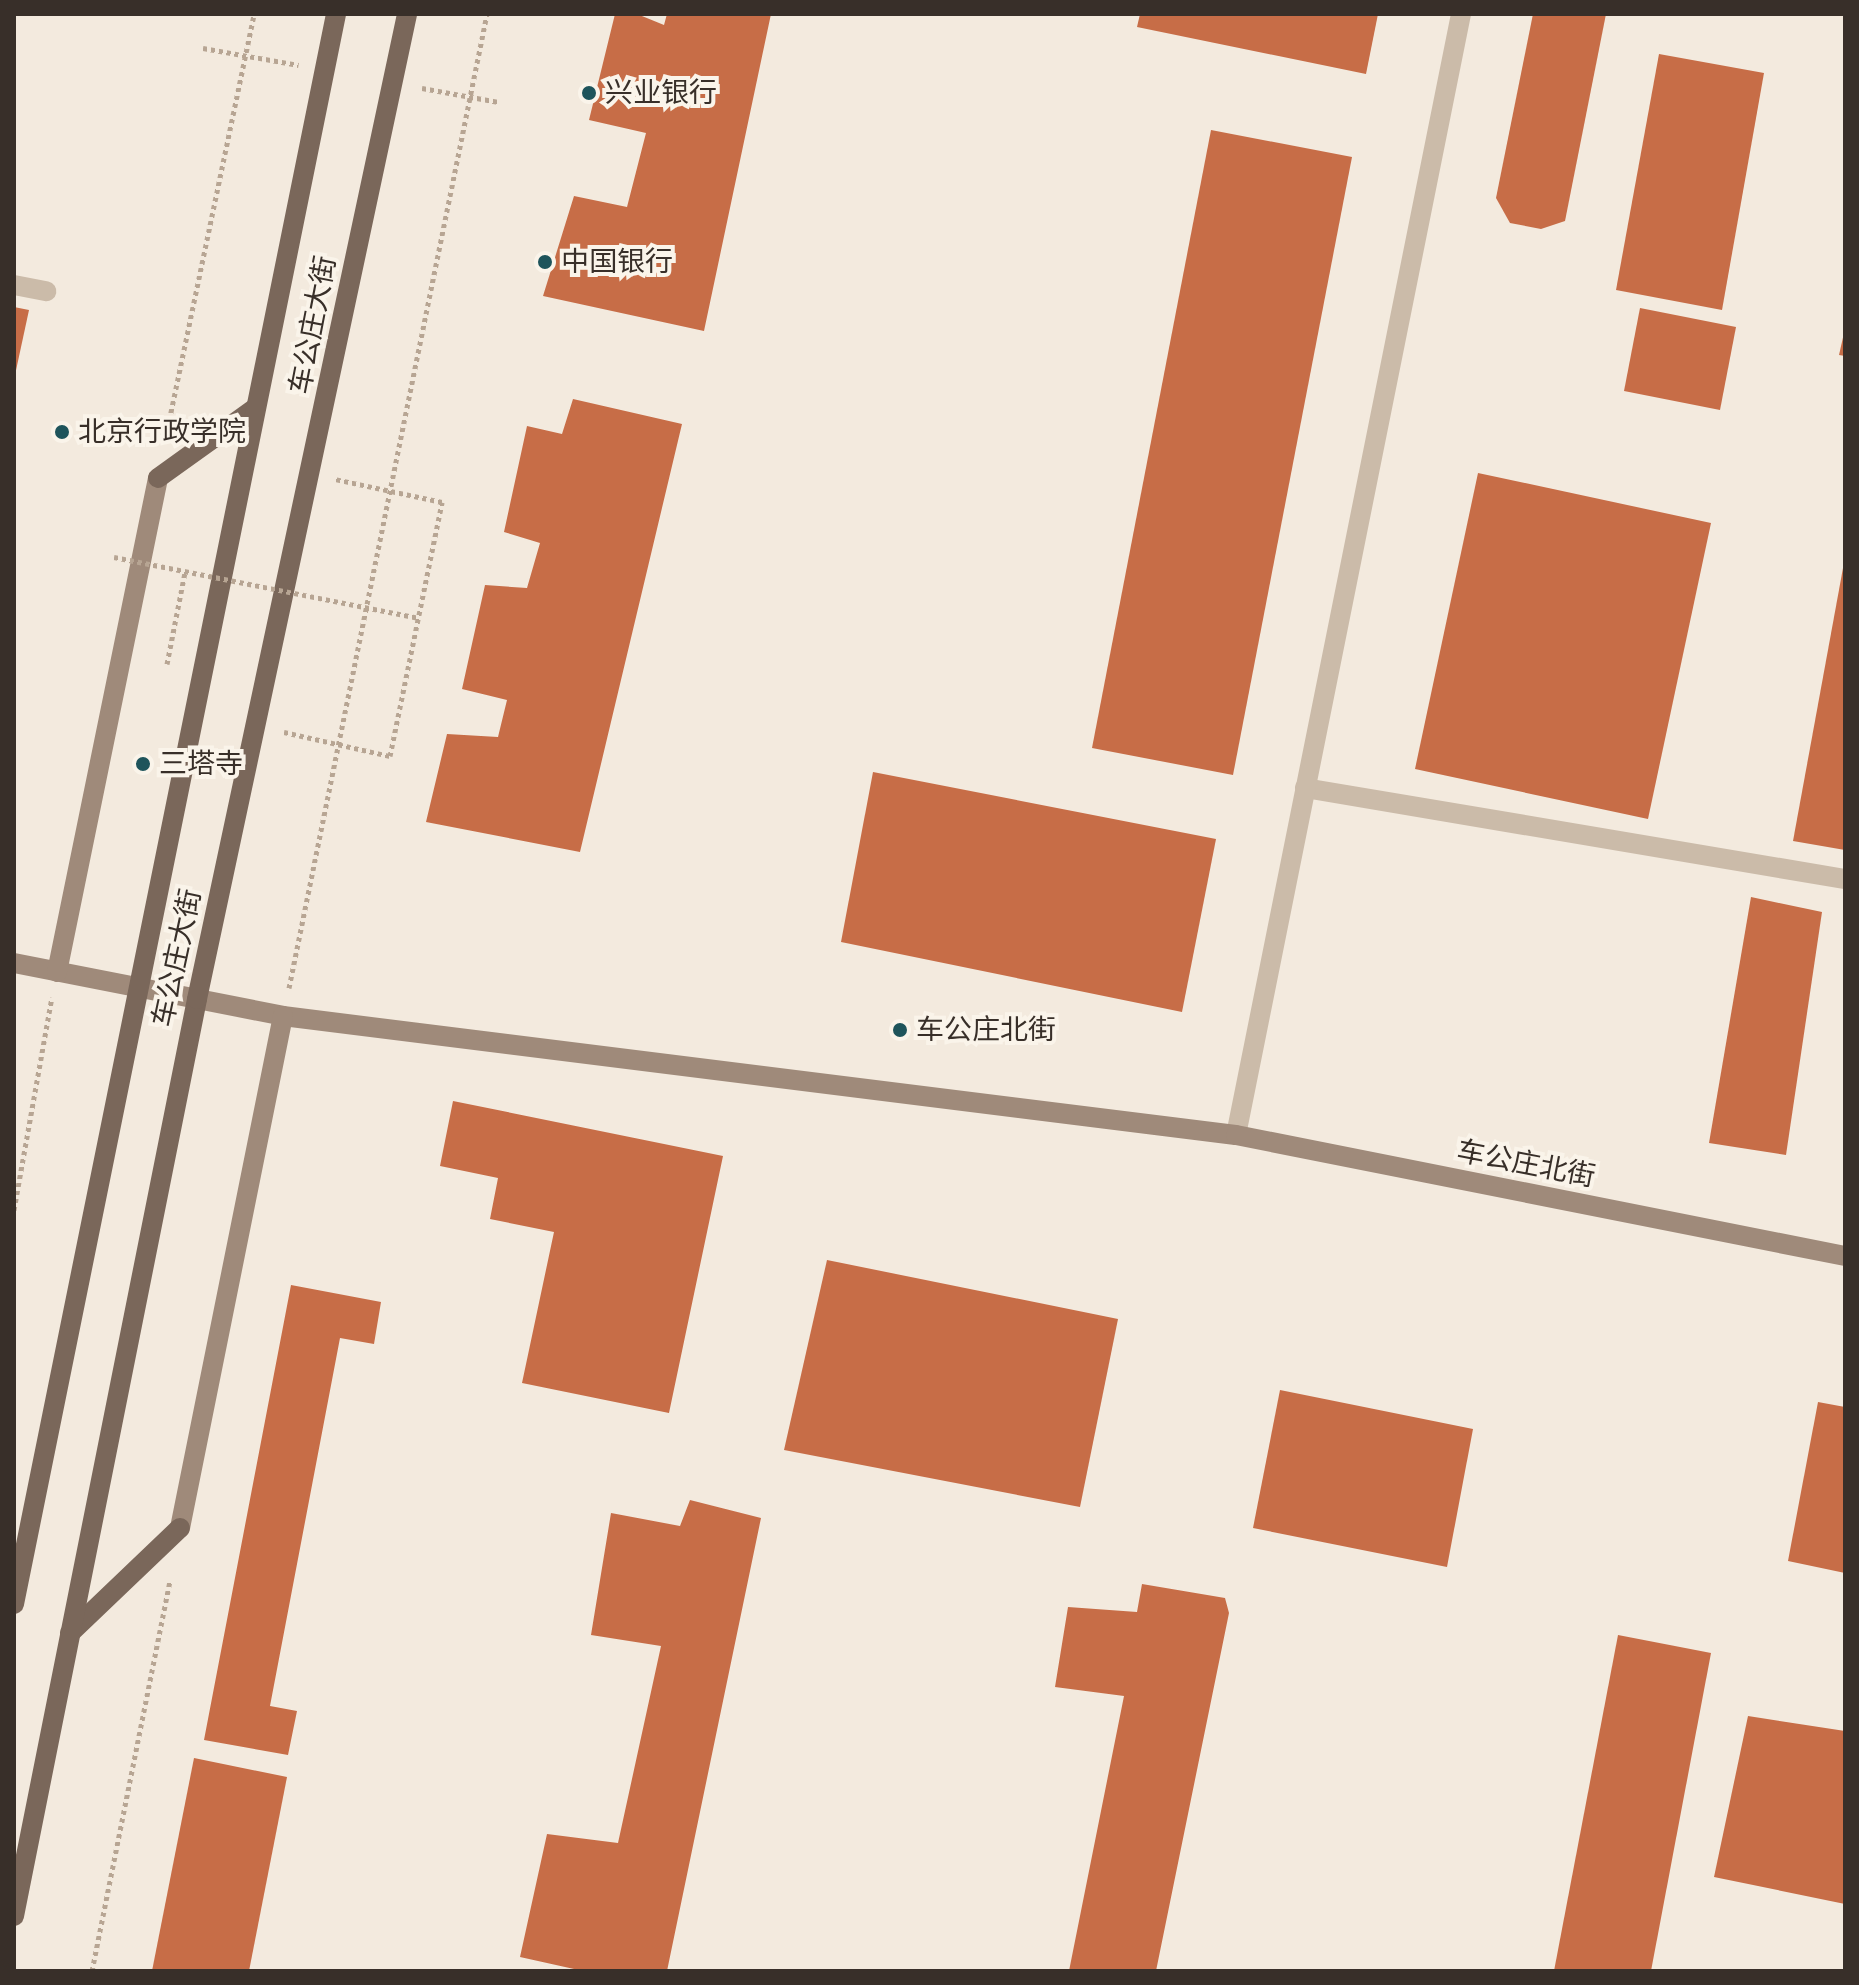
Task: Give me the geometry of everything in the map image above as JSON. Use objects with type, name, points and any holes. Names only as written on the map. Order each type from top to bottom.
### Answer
[{"type":"main road","name":"车公庄大街","points":[[14,1604],[136,988],[336,14]]},
{"type":"main road","name":"车公庄大街","points":[[14,1916],[197,999],[312,475],[407,14]]},
{"type":"main road","points":[[158,478],[254,409]]},
{"type":"main road","points":[[70,1633],[180,1528]]},
{"type":"street","points":[[1236,1135],[1461,14]]},
{"type":"street","points":[[14,285],[46,291]]},
{"type":"street","points":[[57,972],[158,478]]},
{"type":"street","points":[[1305,788],[1845,879]]},
{"type":"street","name":"车公庄北街","points":[[14,963],[283,1016],[1236,1135],[1845,1256]]},
{"type":"street","points":[[180,1528],[283,1016]]},
{"type":"path","points":[[158,478],[254,14]]},
{"type":"path","points":[[283,1016],[393,490],[487,14]]},
{"type":"path","points":[[256,725],[390,756],[442,502],[312,475]]},
{"type":"path","points":[[114,557],[418,618]]},
{"type":"path","points":[[167,664],[185,572]]},
{"type":"path","points":[[14,1210],[57,972]]},
{"type":"path","points":[[92,1971],[180,1528]]},
{"type":"building","points":[[615,14],[637,14],[664,25],[667,14],[771,14],[704,331],[543,296],[574,196],[627,207],[646,133],[589,120]]},
{"type":"building","points":[[1140,14],[1378,14],[1366,74],[1137,27]]},
{"type":"building","points":[[1533,14],[1606,14],[1565,221],[1541,229],[1510,223],[1496,198]]},
{"type":"building","points":[[1659,54],[1764,73],[1722,310],[1616,290]]},
{"type":"building","points":[[1211,130],[1352,157],[1233,775],[1092,748]]},
{"type":"building","points":[[14,307],[29,310],[15,375],[14,375]]},
{"type":"building","points":[[1640,308],[1736,327],[1720,410],[1624,391]]},
{"type":"building","points":[[1845,333],[1845,356],[1839,355]]},
{"type":"building","points":[[573,399],[682,424],[580,852],[426,822],[447,734],[498,737],[507,700],[462,689],[485,585],[527,588],[540,543],[504,532],[527,426],[562,434]]},
{"type":"building","points":[[1478,473],[1711,523],[1648,819],[1415,769]]},
{"type":"building","points":[[1845,568],[1845,850],[1793,841]]},
{"type":"building","points":[[873,772],[1216,839],[1182,1012],[841,942]]},
{"type":"building","points":[[1751,897],[1822,912],[1786,1155],[1709,1143]]},
{"type":"building","points":[[453,1101],[723,1156],[669,1413],[522,1383],[554,1232],[490,1219],[498,1178],[440,1166]]},
{"type":"building","points":[[827,1260],[1118,1319],[1080,1507],[784,1450]]},
{"type":"building","points":[[291,1285],[381,1302],[374,1344],[340,1338],[270,1706],[297,1711],[288,1755],[204,1740]]},
{"type":"building","points":[[1280,1390],[1473,1429],[1447,1567],[1253,1528]]},
{"type":"building","points":[[1818,1402],[1845,1407],[1845,1573],[1788,1561]]},
{"type":"building","points":[[690,1500],[761,1518],[667,1971],[583,1971],[520,1957],[547,1834],[618,1843],[661,1646],[591,1635],[611,1513],[680,1526]]},
{"type":"building","points":[[1142,1584],[1225,1598],[1229,1613],[1156,1971],[1069,1971],[1124,1696],[1055,1687],[1068,1607],[1137,1612]]},
{"type":"building","points":[[1618,1635],[1711,1653],[1651,1971],[1554,1971]]},
{"type":"building","points":[[1748,1716],[1845,1731],[1845,1904],[1714,1877]]},
{"type":"building","points":[[194,1758],[287,1777],[249,1971],[152,1971]]},
{"type":"place","name":"兴业银行","points":[[589,93]]},
{"type":"place","name":"中国银行","points":[[545,262]]},
{"type":"place","name":"北京行政学院","points":[[62,432]]},
{"type":"place","name":"三塔寺","points":[[143,764]]},
{"type":"place","name":"车公庄北街","points":[[900,1030]]}]
